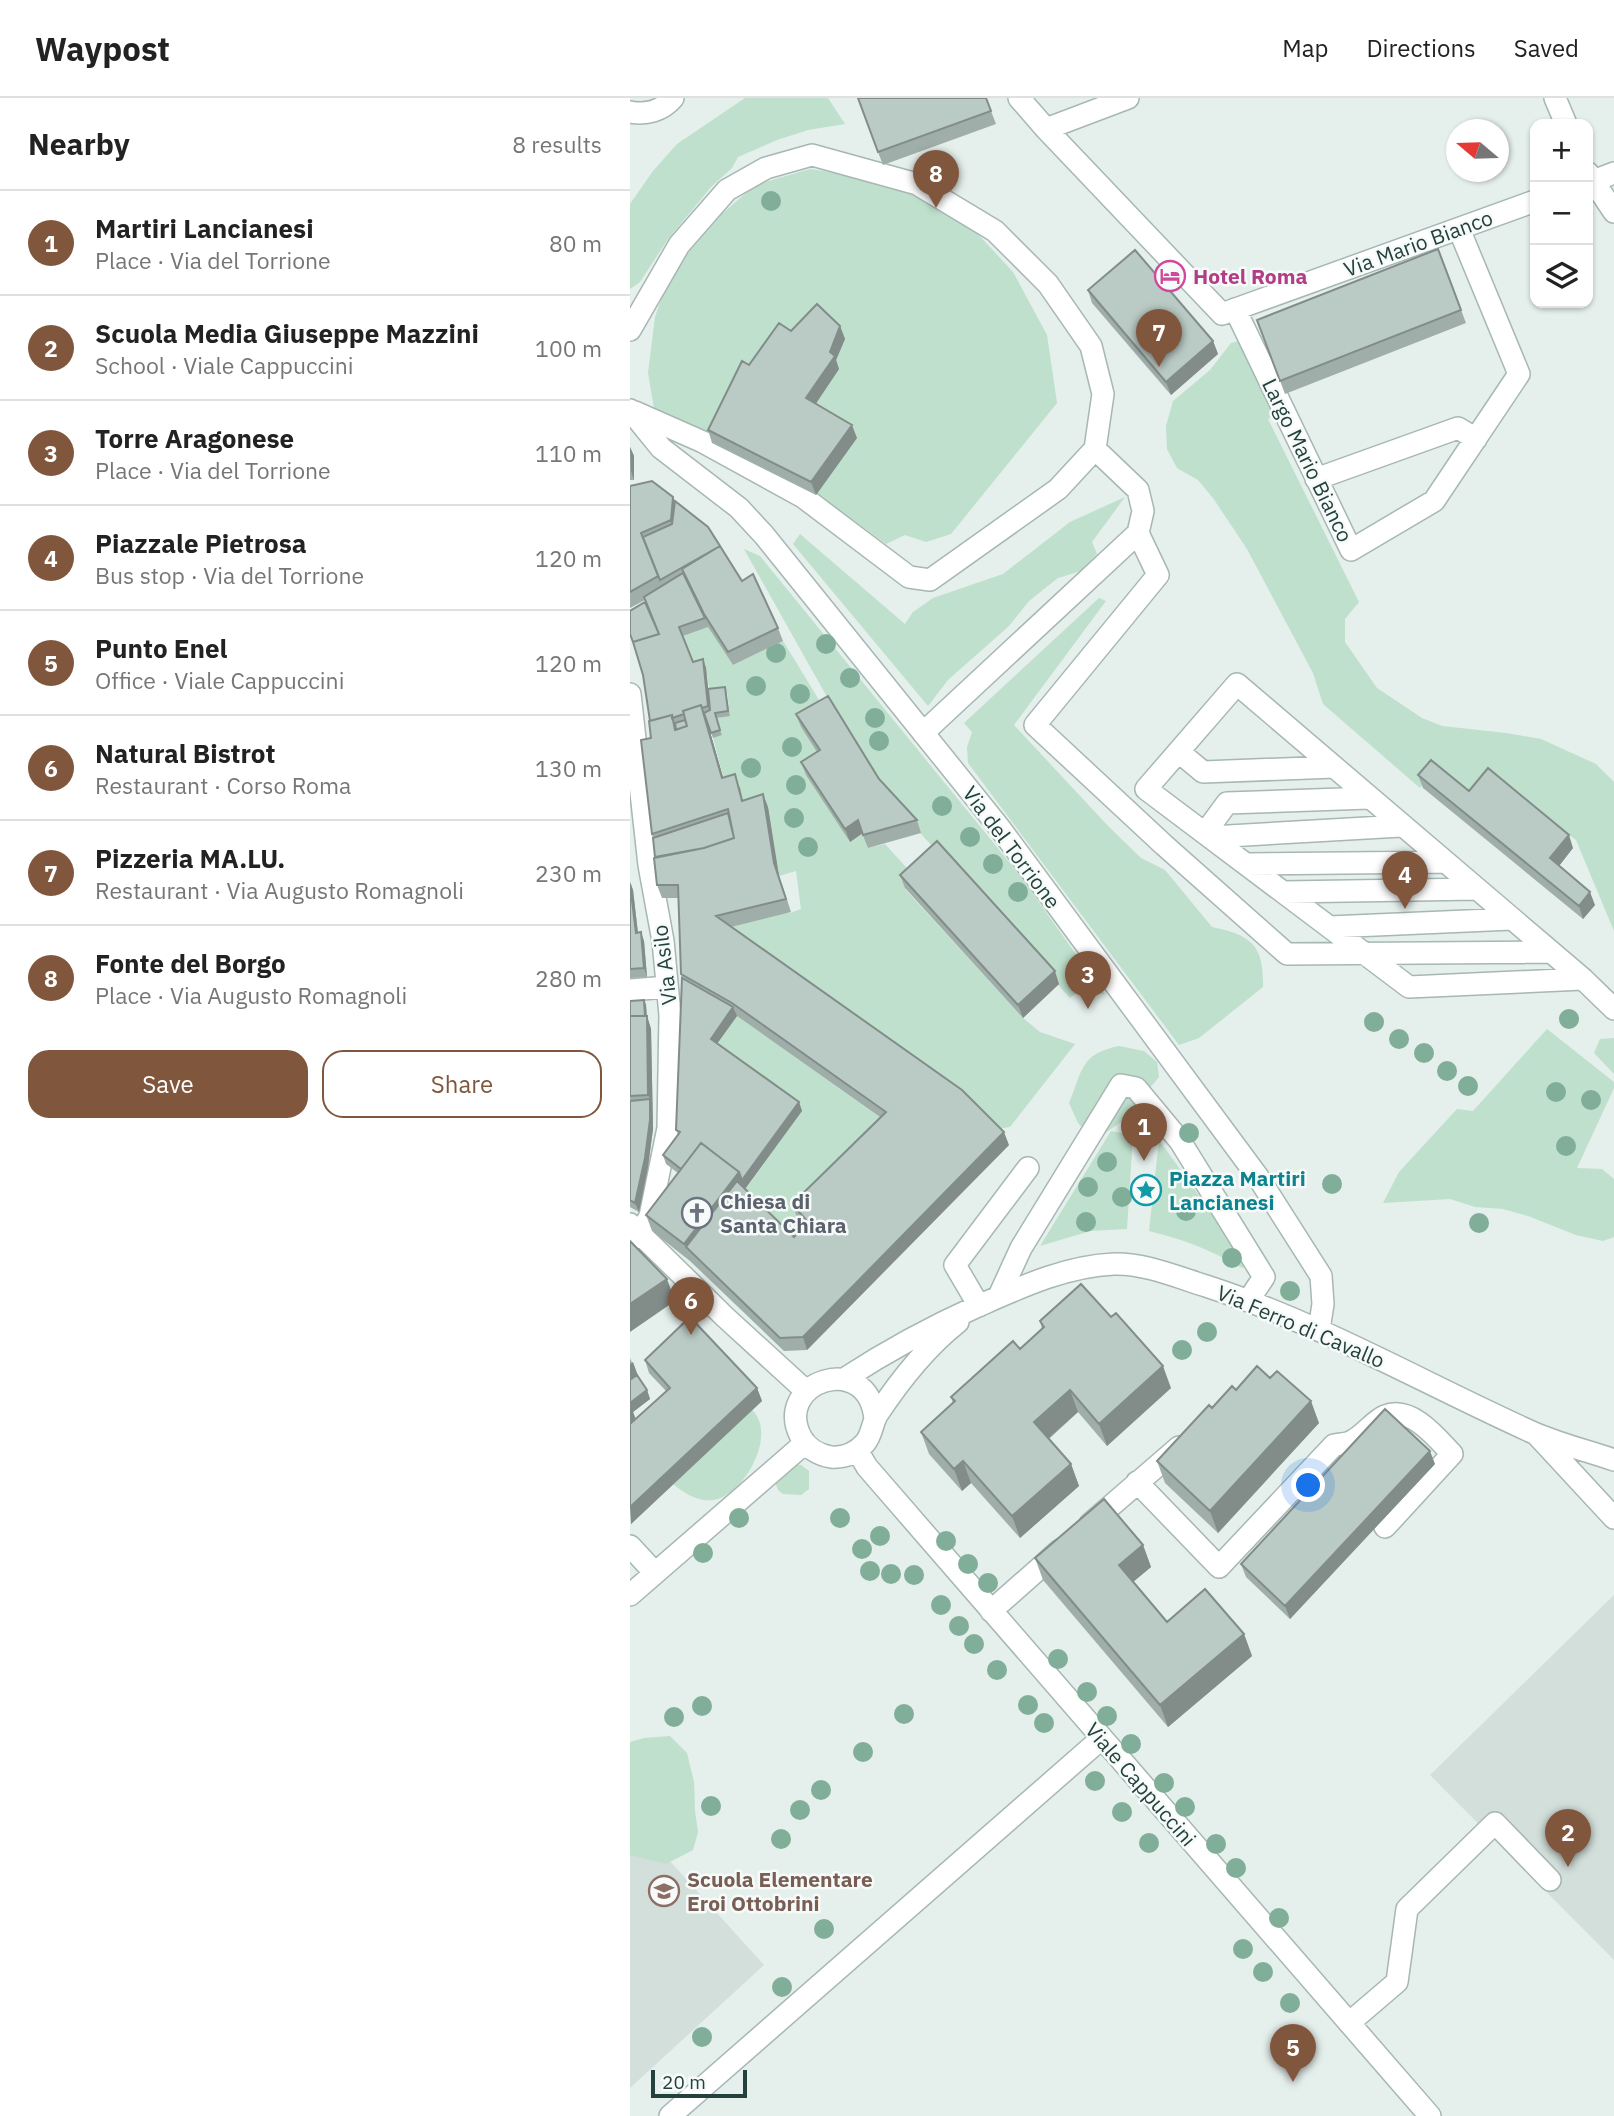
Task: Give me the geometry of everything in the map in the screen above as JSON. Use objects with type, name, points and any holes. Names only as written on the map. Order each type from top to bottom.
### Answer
[{"type":"street","name":"Largo Mario Bianco","points":[[1020,98],[1046,129],[1229,311],[1351,550],[1434,501],[1519,374],[1459,229]]},
{"type":"street","points":[[1046,129],[1128,98]]},
{"type":"street","points":[[1555,98],[1564,119]]},
{"type":"street","points":[[630,112],[668,103]]},
{"type":"street","points":[[630,132],[668,103]]},
{"type":"street","points":[[630,330],[679,245],[727,190],[766,168],[812,155],[918,184],[995,231],[1048,284],[1091,346],[1103,394],[1095,449],[1058,489],[930,580],[909,577],[803,496],[703,442],[630,410]]},
{"type":"street","points":[[1593,178],[1614,173]]},
{"type":"street","points":[[1591,182],[1614,212]]},
{"type":"street","name":"Via Mario Bianco","points":[[1229,311],[1530,203]]},
{"type":"street","name":"Via del Torrione","points":[[630,410],[661,448],[739,508],[764,535],[999,827],[1258,1177],[1321,1276],[1323,1304],[1319,1330]]},
{"type":"street","points":[[1316,479],[1458,428],[1476,439]]},
{"type":"street","points":[[923,733],[1138,533],[1143,511],[1138,490],[1095,449]]},
{"type":"street","points":[[1138,533],[1158,575],[1035,725],[1287,954],[1551,952]]},
{"type":"street","points":[[1583,979],[1409,987],[1146,789],[1237,684],[1583,979],[1614,1009]]},
{"type":"street","name":"Via Asilo","points":[[630,694],[649,865],[663,941],[670,1015],[668,1128],[650,1216],[633,1233]]},
{"type":"street","points":[[1179,752],[1203,772],[1334,767]]},
{"type":"street","points":[[1208,835],[1227,803],[1369,798]]},
{"type":"street","points":[[1208,835],[1401,826]]},
{"type":"street","points":[[1246,864],[1444,862]]},
{"type":"street","points":[[1284,892],[1476,889]]},
{"type":"street","points":[[1329,927],[1511,919]]},
{"type":"street","points":[[630,990],[667,987]]},
{"type":"street","points":[[999,1296],[1021,1248],[1121,1085],[1136,1088],[1180,1141],[1264,1277],[1248,1301]]},
{"type":"street","points":[[979,1306],[955,1265],[1028,1168]]},
{"type":"street","points":[[633,1233],[806,1391]]},
{"type":"street","name":"Via Ferro di Cavallo","points":[[844,1379],[887,1351],[942,1322],[1030,1283],[1088,1266],[1131,1265],[1167,1273],[1248,1301],[1319,1330],[1537,1434],[1614,1460]]},
{"type":"street","name":"Via Ferro di Cavallo","points":[[875,1419],[920,1357],[948,1330],[979,1306]]},
{"type":"street","points":[[844,1379],[866,1393],[875,1419],[870,1437],[857,1450],[839,1457],[830,1457],[805,1443],[798,1429],[796,1413],[806,1391],[823,1380],[844,1379]]},
{"type":"street","points":[[1137,1482],[1219,1567],[1334,1445],[1351,1442],[1384,1416],[1397,1414],[1413,1419],[1429,1429],[1452,1454],[1385,1527]]},
{"type":"street","points":[[991,1611],[1199,1430]]},
{"type":"street","points":[[1537,1434],[1614,1518]]},
{"type":"street","points":[[630,1595],[805,1443]]},
{"type":"street","name":"Viale Cappuccini","points":[[857,1450],[867,1467],[1430,2116]]},
{"type":"street","points":[[630,1546],[655,1573]]},
{"type":"street","points":[[670,2116],[1102,1738]]},
{"type":"street","points":[[1349,2023],[1397,1982],[1407,1909],[1496,1823],[1550,1880]]},
{"type":"shaded area","points":[[1614,1595],[1614,1960],[1430,1775]]},
{"type":"shaded area","name":"Scuola Elementare Eroi Ottobrini","points":[[630,1817],[764,1965],[630,2088]]},
{"type":"green space","points":[[745,98],[828,98],[845,124],[808,130],[738,157],[732,168],[712,186],[668,239],[640,282],[630,289],[630,204],[653,171],[677,144]]},
{"type":"green space","points":[[810,169],[856,176],[913,193],[976,232],[1013,272],[1047,335],[1057,403],[951,534],[926,542],[905,535],[886,544],[837,508],[717,435],[712,443],[655,414],[648,373],[655,317],[677,266],[722,214],[755,185]]},
{"type":"green space","points":[[1240,341],[1278,414],[1268,419],[1359,602],[1345,619],[1345,642],[1377,688],[1422,718],[1442,726],[1541,739],[1596,764],[1614,782],[1614,931],[1576,840],[1490,777],[1472,800],[1435,770],[1420,788],[1323,704],[1313,673],[1247,549],[1213,498],[1198,480],[1177,468],[1167,449],[1166,426],[1173,401],[1210,370],[1231,343]]},
{"type":"green space","points":[[1125,497],[1092,542],[1097,554],[1081,571],[1058,578],[1029,601],[1009,626],[948,680],[928,706],[793,544],[800,534],[905,624],[913,612],[933,598],[1003,574],[1070,522]]},
{"type":"green space","points":[[744,549],[760,556],[1018,873],[1105,995],[1087,989],[1070,998],[883,792]]},
{"type":"green space","points":[[1099,598],[1106,601],[1014,725],[1141,858],[1165,870],[1212,927],[1246,938],[1258,952],[1263,987],[1199,1038],[1179,1045],[968,763],[967,747],[972,732],[964,723]]},
{"type":"green space","points":[[708,627],[733,665],[783,641],[827,713],[801,727],[825,763],[849,842],[863,833],[868,848],[885,844],[916,878],[905,889],[1023,1018],[1040,1032],[1075,1044],[1010,1127],[997,1129],[721,929],[761,914],[790,913],[801,909],[796,871],[779,876],[768,807],[747,814],[727,791],[713,738],[722,734],[716,718],[730,715],[727,692],[710,693],[706,669],[697,671],[683,636]]},
{"type":"green space","points":[[737,1016],[891,1125],[797,1217],[813,1235],[799,1250],[742,1194],[802,1111],[714,1049]]},
{"type":"green space","points":[[1547,1029],[1614,1082],[1614,1088],[1577,1168],[1602,1169],[1614,1179],[1614,1237],[1603,1241],[1576,1235],[1528,1216],[1503,1209],[1475,1207],[1450,1199],[1383,1203],[1399,1172],[1457,1109],[1473,1111]]},
{"type":"green space","points":[[1614,1038],[1614,1074],[1594,1053],[1600,1039]]},
{"type":"green space","points":[[1119,1046],[1144,1051],[1157,1062],[1159,1077],[1121,1122],[1105,1133],[1089,1135],[1078,1123],[1069,1103],[1090,1059],[1106,1049]]},
{"type":"green space","points":[[1111,1131],[1133,1135],[1127,1229],[1090,1231],[1040,1246]]},
{"type":"green space","points":[[1159,1140],[1248,1264],[1242,1268],[1197,1246],[1149,1231]]},
{"type":"green space","points":[[752,1410],[759,1421],[759,1448],[746,1476],[736,1488],[725,1496],[702,1500],[673,1484]]},
{"type":"green space","points":[[790,1463],[801,1465],[809,1471],[809,1489],[801,1495],[783,1494],[778,1490],[774,1479]]},
{"type":"green space","points":[[670,1736],[687,1753],[694,1782],[698,1832],[693,1850],[666,1864],[630,1855],[630,1742]]},
{"type":"building","points":[[858,98],[986,98],[991,111],[878,152]]},
{"type":"building","points":[[1438,249],[1461,310],[1280,381],[1257,320]]},
{"type":"building","points":[[1135,250],[1213,341],[1166,382],[1088,290]]},
{"type":"building","points":[[817,304],[840,326],[830,352],[835,356],[806,398],[852,425],[811,482],[708,430],[742,361],[749,365],[779,323],[791,331]]},
{"type":"building","points":[[652,481],[673,497],[671,520],[641,533],[658,576],[630,592],[630,486]]},
{"type":"building","points":[[675,501],[708,527],[720,546],[660,580],[643,537],[672,524]]},
{"type":"building","points":[[720,546],[742,581],[753,574],[778,628],[728,652],[704,614],[682,569]]},
{"type":"building","points":[[683,573],[705,618],[679,627],[693,662],[703,659],[708,706],[702,708],[701,705],[672,718],[672,715],[650,721],[643,675],[633,642],[659,634],[644,597]]},
{"type":"building","points":[[645,602],[659,634],[633,642],[630,634],[630,611]]},
{"type":"building","points":[[725,687],[728,711],[715,713],[720,730],[711,733],[704,713],[710,710],[708,689]]},
{"type":"building","points":[[828,696],[879,779],[917,820],[863,835],[858,820],[845,829],[801,762],[820,750],[796,714]]},
{"type":"building","points":[[701,705],[722,778],[735,774],[742,801],[763,794],[774,863],[786,899],[716,916],[962,1090],[1004,1132],[803,1337],[780,1338],[686,1247],[737,1181],[794,1237],[808,1222],[792,1204],[886,1112],[732,1003],[681,974],[678,885],[657,885],[654,858],[704,848],[734,838],[728,809],[652,834],[641,740],[651,738],[649,721],[672,715],[675,730],[687,726],[683,711]]},
{"type":"building","points":[[685,720],[687,726],[676,730],[675,723]]},
{"type":"building","points":[[1431,760],[1469,791],[1488,768],[1569,835],[1550,858],[1590,892],[1579,906],[1418,775]]},
{"type":"building","points":[[728,813],[734,838],[704,848],[655,857],[653,838]]},
{"type":"building","points":[[937,841],[1055,971],[1018,1005],[900,875]]},
{"type":"building","points":[[630,884],[636,933],[641,932],[644,968],[630,969]]},
{"type":"building","points":[[682,978],[733,1007],[711,1039],[799,1102],[742,1180],[739,1172],[701,1143],[681,1169],[663,1155],[680,1132],[676,1130]]},
{"type":"building","points":[[644,1000],[645,1016],[630,1016],[630,1001]]},
{"type":"building","points":[[630,1016],[647,1016],[648,1095],[630,1096]]},
{"type":"building","points":[[650,1099],[645,1158],[635,1203],[630,1200],[630,1101]]},
{"type":"building","name":"Chiesa di Santa Chiara","points":[[701,1143],[739,1172],[684,1244],[646,1215]]},
{"type":"building","points":[[630,1241],[667,1279],[630,1304]]},
{"type":"building","points":[[1081,1284],[1111,1317],[1116,1313],[1163,1366],[1099,1424],[1070,1390],[1034,1422],[1071,1464],[1012,1516],[963,1461],[954,1469],[921,1432],[955,1401],[951,1397],[1013,1341],[1020,1349],[1044,1327],[1040,1321]]},
{"type":"building","points":[[690,1317],[757,1388],[630,1507],[630,1424],[670,1388],[645,1360]]},
{"type":"building","points":[[1257,1366],[1270,1378],[1277,1371],[1311,1401],[1210,1511],[1157,1461],[1209,1405],[1212,1408],[1232,1386],[1236,1390]]},
{"type":"building","points":[[637,1375],[647,1390],[630,1403],[630,1380]]},
{"type":"building","points":[[1385,1409],[1430,1451],[1285,1606],[1241,1564]]},
{"type":"building","points":[[1104,1499],[1143,1545],[1119,1565],[1167,1622],[1205,1589],[1244,1634],[1160,1705],[1035,1558]]},
{"type":"place","name":"Fonte del Borgo","points":[[936,208]]},
{"type":"place","name":"Hotel Roma","points":[[1170,276]]},
{"type":"place","name":"Pizzeria MA.LU.","points":[[1159,367]]},
{"type":"place","name":"Piazzale Pietrosa","points":[[1405,909]]},
{"type":"place","name":"Torre Aragonese","points":[[1088,1009]]},
{"type":"place","name":"Martiri Lancianesi","points":[[1144,1161]]},
{"type":"place","name":"Piazza Martiri Lancianesi","points":[[1146,1190]]},
{"type":"place","name":"Chiesa di Santa Chiara","points":[[697,1213]]},
{"type":"place","name":"Natural Bistrot","points":[[691,1335]]},
{"type":"place","name":"Scuola Media Giuseppe Mazzini","points":[[1568,1867]]},
{"type":"place","name":"Scuola Elementare Eroi Ottobrini","points":[[664,1891]]},
{"type":"place","name":"Punto Enel","points":[[1293,2082]]}]
